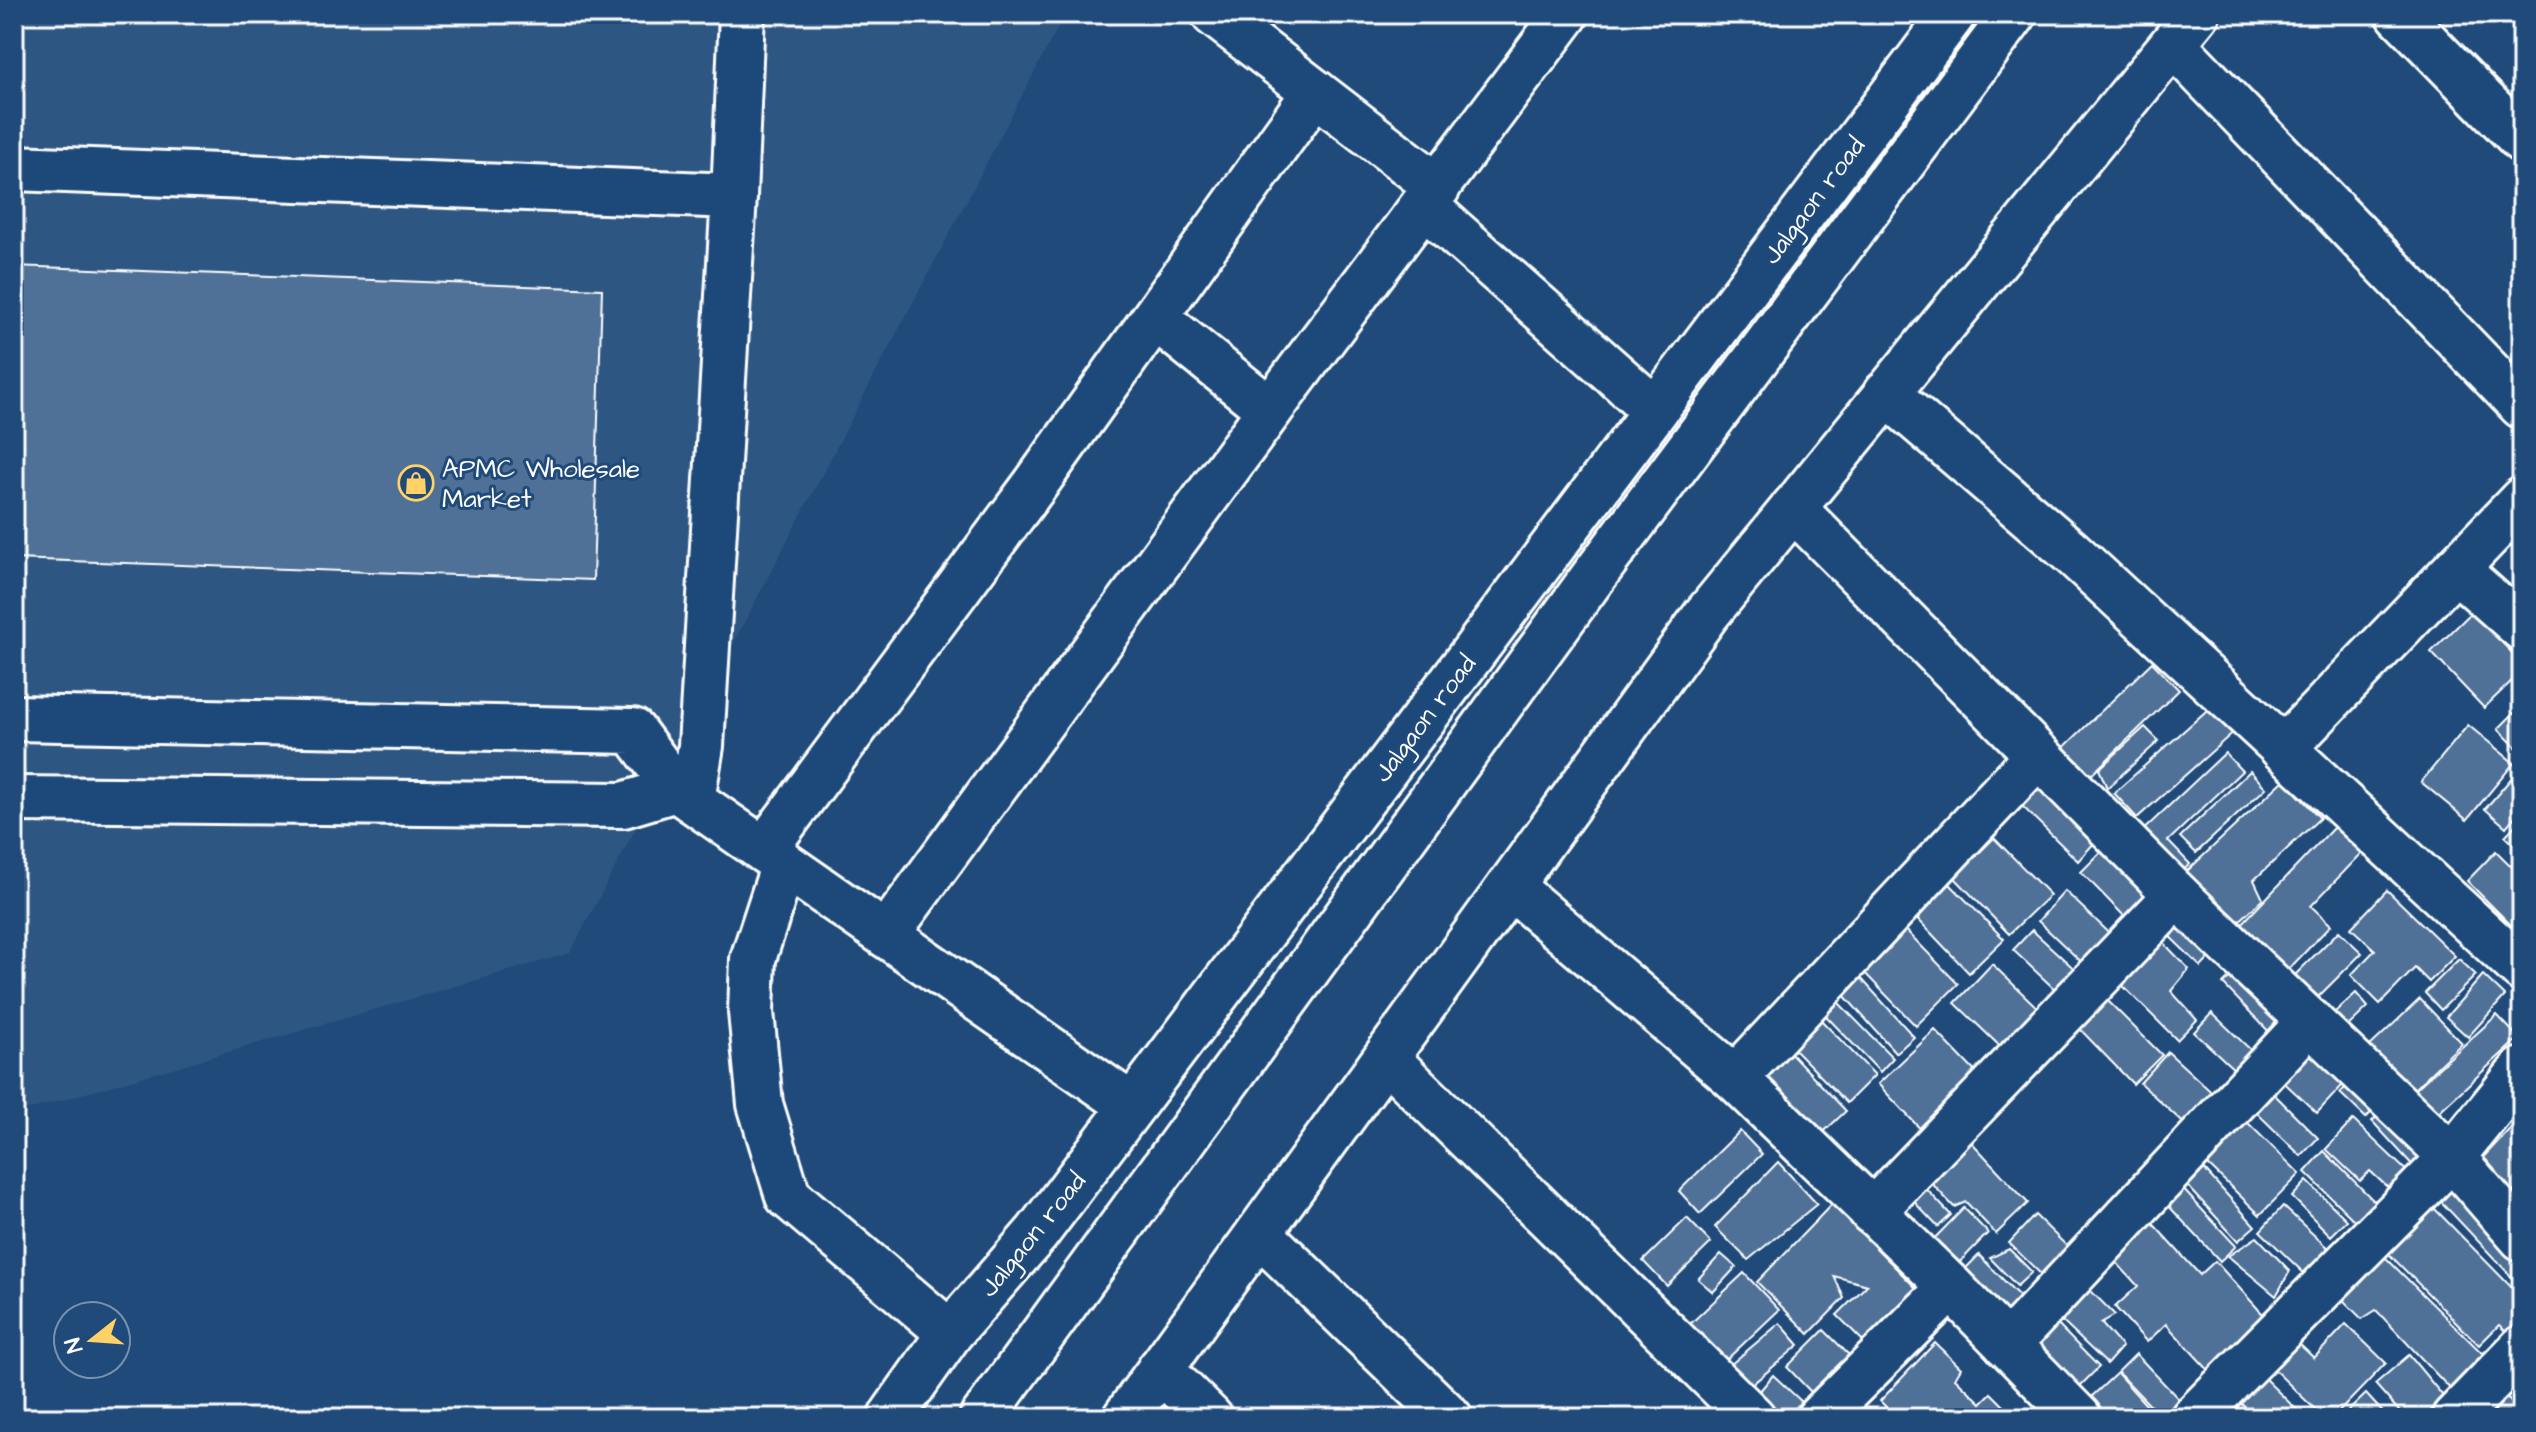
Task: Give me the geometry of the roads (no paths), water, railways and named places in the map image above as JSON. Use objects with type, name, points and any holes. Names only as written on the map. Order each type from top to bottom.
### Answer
[{"type":"main road","points":[[684,795],[701,746],[742,14]]},
{"type":"main road","points":[[1214,14],[1315,92],[1431,196],[1655,410]]},
{"type":"main road","points":[[886,935],[1270,410],[1566,14]]},
{"type":"main road","name":"Jalgaon road","points":[[890,1418],[950,1333],[1037,1233],[1953,14]]},
{"type":"main road","name":"Jalgaon road","points":[[982,1418],[1593,577],[2014,14]]},
{"type":"main road","points":[[2399,14],[2522,140]]},
{"type":"main road","points":[[1125,1418],[1706,615],[2186,29],[2522,406]]},
{"type":"main road","points":[[950,1333],[788,1196],[760,1104],[751,1012],[753,959],[774,857],[1315,92]]},
{"type":"main road","points":[[14,168],[734,196]]},
{"type":"main road","points":[[1155,317],[1270,410]]},
{"type":"main road","points":[[1886,393],[2071,552],[2522,969]]},
{"type":"main road","points":[[2283,749],[2522,500]]},
{"type":"main road","points":[[1793,508],[2177,895],[2452,1157],[2522,1238]]},
{"type":"main road","points":[[2456,569],[2522,628]]},
{"type":"main road","points":[[14,718],[633,731],[684,795],[1132,1106]]},
{"type":"main road","points":[[1735,1078],[2038,755]]},
{"type":"main road","points":[[14,799],[623,805],[684,795]]},
{"type":"main road","points":[[1510,886],[1735,1078],[1951,1287],[2079,1418]]},
{"type":"main road","points":[[1872,1212],[2177,895]]},
{"type":"main road","points":[[2007,1345],[2310,1021]]},
{"type":"main road","points":[[1386,1058],[1753,1418]]},
{"type":"main road","points":[[2193,1418],[2452,1157],[2522,1070]]},
{"type":"main road","points":[[1259,1233],[1450,1418]]},
{"type":"main road","points":[[1819,1418],[1951,1287]]},
{"type":"main road","points":[[2454,1418],[2522,1348]]},
{"type":"main road","points":[[1160,1369],[1210,1418]]},
{"type":"place","name":"APMC Wholesale Market","points":[[416,483]]}]
